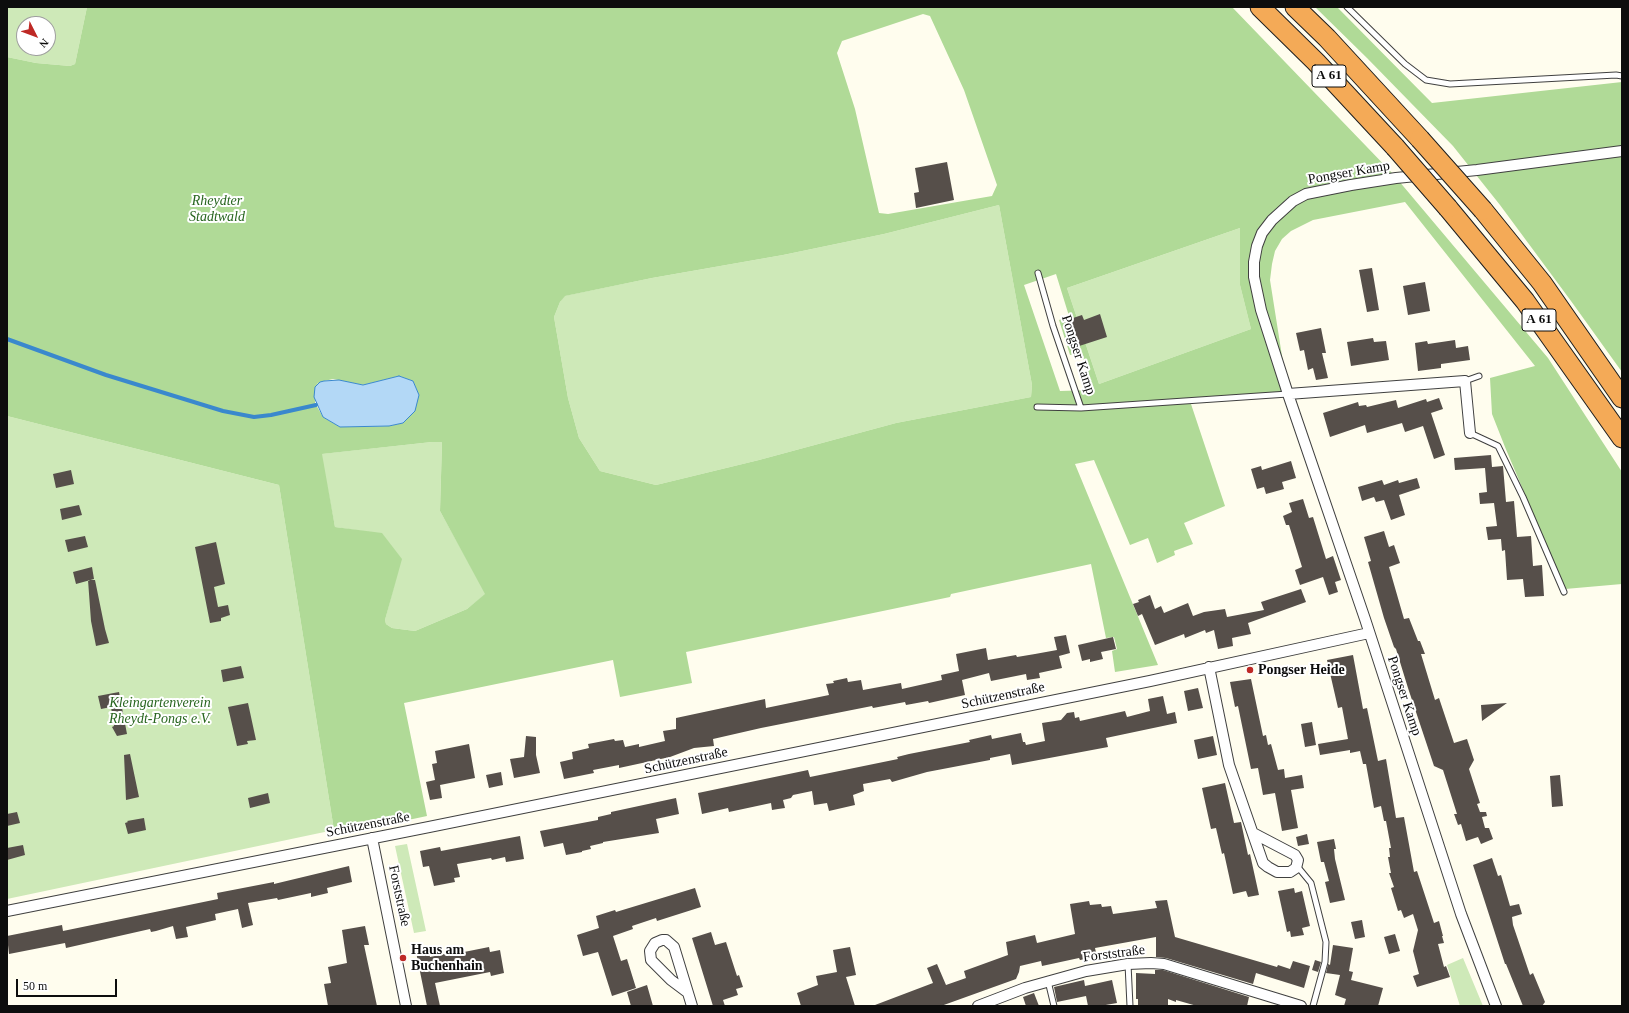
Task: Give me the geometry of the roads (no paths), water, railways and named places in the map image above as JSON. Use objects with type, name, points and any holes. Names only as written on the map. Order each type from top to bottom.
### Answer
[{"type":"highway","name":"A 61","points":[[1260,7],[1316,62],[1396,147],[1448,208],[1525,301],[1622,438]]},
{"type":"highway","name":"A 61","points":[[1294,7],[1327,38],[1483,210],[1542,283],[1622,398]]},
{"type":"street","name":"Pongser Kamp","points":[[1496,1006],[1460,914],[1369,633],[1261,310],[1254,277],[1257,246],[1262,233],[1272,220],[1293,201],[1306,194],[1389,179],[1622,152]]},
{"type":"street","name":"Pongser Kamp","points":[[1288,394],[1465,381]]},
{"type":"street","points":[[1465,381],[1470,433]]},
{"type":"street","name":"Schützenstraße","points":[[7,911],[1142,682],[1369,633]]},
{"type":"street","points":[[1209,667],[1229,764],[1263,863],[1277,872],[1292,871],[1297,866],[1298,860],[1295,855],[1253,833]]},
{"type":"street","name":"Forststraße","points":[[372,838],[406,1006]]},
{"type":"street","points":[[687,992],[671,980],[651,960],[650,952],[655,943],[666,940],[674,946],[692,1006]]},
{"type":"street","name":"Forststraße","points":[[978,1006],[1025,988],[1086,971],[1128,964],[1164,964],[1301,1006]]},
{"type":"lane","points":[[1347,7],[1405,64],[1426,80],[1450,84],[1616,75],[1622,76]]},
{"type":"lane","name":"Pongser Kamp","points":[[1038,273],[1053,326],[1081,408],[1288,394]]},
{"type":"lane","points":[[1465,381],[1479,376]]},
{"type":"lane","points":[[1037,407],[1081,408]]},
{"type":"lane","points":[[1470,433],[1498,446],[1523,497],[1564,592]]},
{"type":"lane","points":[[1297,866],[1311,883],[1326,942],[1325,962],[1313,1006]]},
{"type":"lane","points":[[1128,964],[1130,1006]]},
{"type":"lane","points":[[1048,981],[1054,1006]]},
{"type":"water","points":[[399,376],[413,381],[419,395],[415,411],[403,423],[389,426],[340,427],[323,417],[314,397],[315,387],[320,382],[324,381],[339,380],[363,385]]},
{"type":"waterway","points":[[7,339],[106,375],[223,411],[254,417],[271,415],[316,405]]},
{"type":"place","name":"Pongser Heide","points":[[1250,670]]},
{"type":"place","name":"Haus am Buchenhain","points":[[403,958]]},
{"type":"park label","name":"Rheydter Stadtwald","points":[[217,210]]},
{"type":"park label","name":"Kleingartenverein Rheydt-Pongs e.V.","points":[[160,712]]}]
